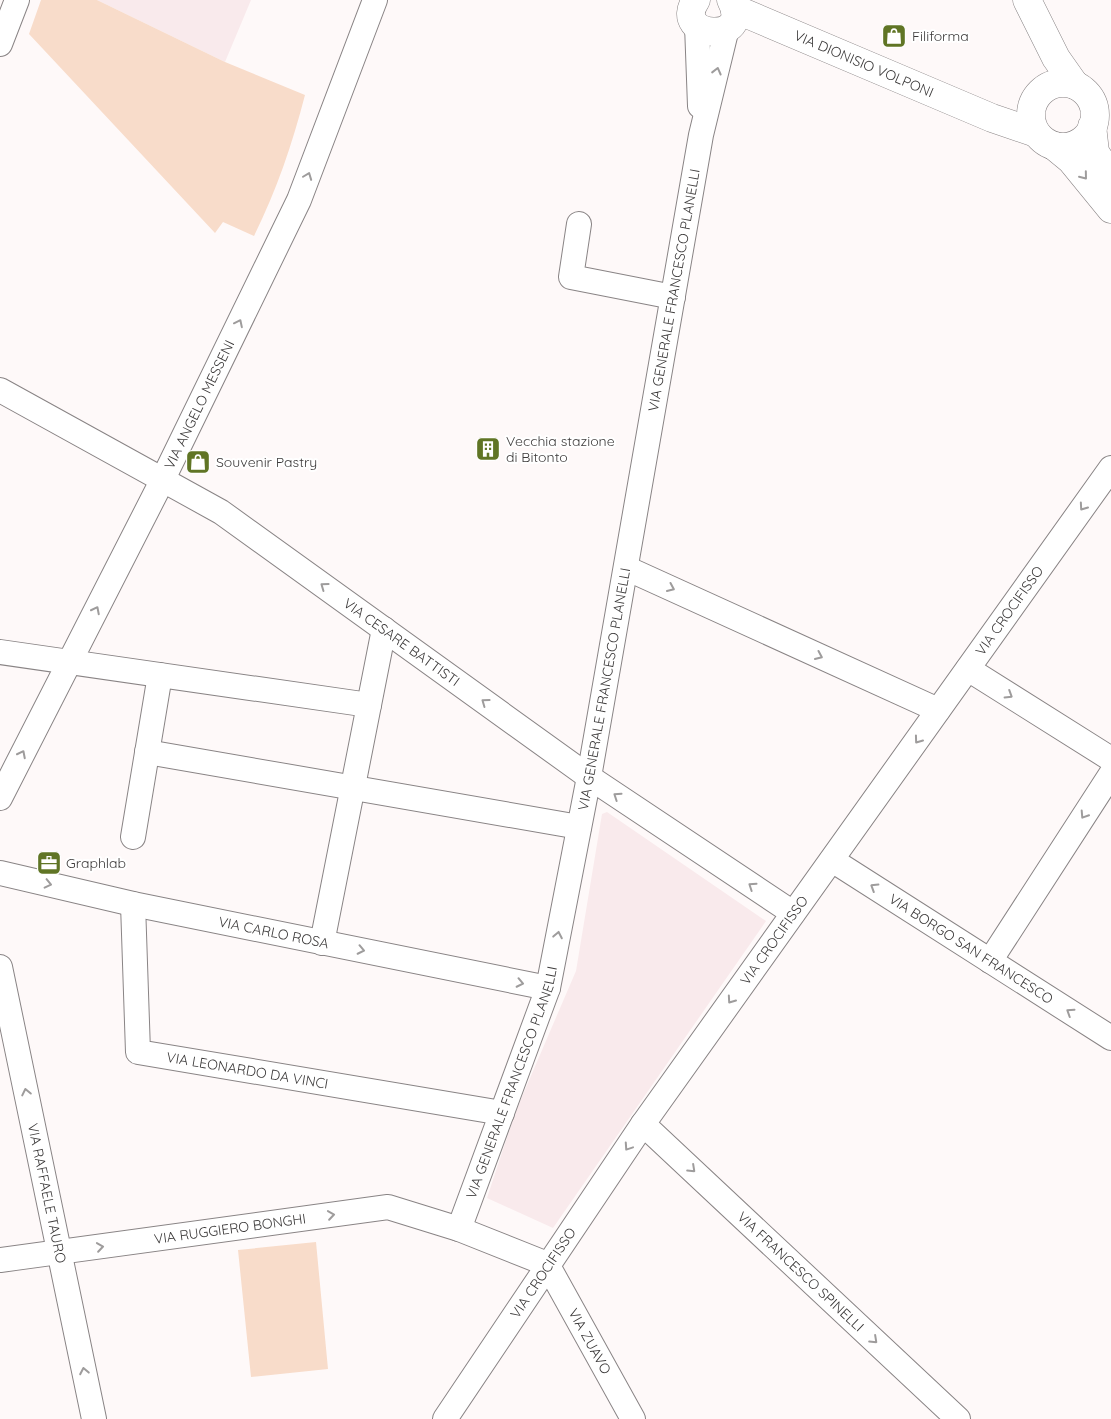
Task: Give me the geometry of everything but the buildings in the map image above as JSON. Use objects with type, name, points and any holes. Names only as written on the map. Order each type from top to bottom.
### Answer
[{"type":"street","points":[[0,44],[17,0]]},
{"type":"street","name":"VIA ANGELO MESSENI","points":[[0,798],[163,479],[299,200],[375,0]]},
{"type":"street","points":[[694,7],[708,32],[721,32],[731,12]]},
{"type":"street","name":"VIA GENERALE FRANCESCO PLANELLI","points":[[694,7],[701,135]]},
{"type":"street","points":[[1032,10],[1062,68],[1075,85],[1089,96],[1094,106],[1092,126],[1095,152],[1111,178]]},
{"type":"street","points":[[1032,10],[1044,68],[1041,92],[1032,106],[1030,117],[1045,139],[1071,160],[1111,209]]},
{"type":"street","name":"VIA GENERALE FRANCESCO PLANELLI","points":[[459,1229],[548,988],[589,777],[701,135],[731,12]]},
{"type":"street","name":"VIA DIONISIO VOLPONI","points":[[731,12],[1045,139]]},
{"type":"street","points":[[992,118],[1012,113],[1024,107],[1041,92],[1064,83],[1075,85]]},
{"type":"street","points":[[1045,139],[1067,146],[1078,143],[1087,136],[1092,126]]},
{"type":"street","points":[[579,224],[571,277],[673,297]]},
{"type":"street","name":"VIA CESARE BATTISTI","points":[[0,390],[221,512],[589,777],[793,913]]},
{"type":"street","name":"VIA CROCIFISSO","points":[[445,1419],[547,1264],[643,1124],[1111,468]]},
{"type":"street","points":[[626,568],[938,710]]},
{"type":"street","points":[[322,942],[384,629]]},
{"type":"street","points":[[0,652],[370,706]]},
{"type":"street","points":[[968,669],[1111,759]]},
{"type":"street","points":[[134,837],[160,675]]},
{"type":"street","points":[[147,752],[579,827]]},
{"type":"street","points":[[990,961],[1111,774]]},
{"type":"street","name":"VIA BORGO SAN FRANCESCO","points":[[832,860],[1111,1038]]},
{"type":"street","name":"VIA CARLO ROSA","points":[[0,874],[133,904],[548,988]]},
{"type":"street","name":"VIA LEONARDO DA VINCI","points":[[133,904],[138,1052],[502,1113]]},
{"type":"street","name":"VIA RAFFAELE TAURO","points":[[0,966],[94,1419]]},
{"type":"street","name":"VIA FRANCESCO SPINELLI","points":[[643,1124],[958,1419]]},
{"type":"street","name":"VIA RUGGIERO BONGHI","points":[[0,1260],[388,1207],[459,1229],[547,1264]]},
{"type":"street","name":"VIA ZUAVO","points":[[547,1264],[633,1419]]},
{"type":"shaded area","points":[[41,0],[97,0],[225,62],[305,95],[283,167],[254,236],[223,222],[215,233],[29,34]]},
{"type":"shaded area","points":[[97,0],[251,0],[225,62]]},
{"type":"shaded area","points":[[607,812],[766,921],[553,1228],[487,1198],[515,1113],[576,971],[602,814]]},
{"type":"shaded area","points":[[316,1242],[328,1369],[251,1377],[238,1250]]},
{"type":"place","name":"Filiforma","points":[[894,36]]},
{"type":"place","name":"Vecchia stazione di Bitonto","points":[[488,449]]},
{"type":"place","name":"Souvenir Pastry","points":[[198,462]]},
{"type":"place","name":"Graphlab","points":[[49,863]]}]
